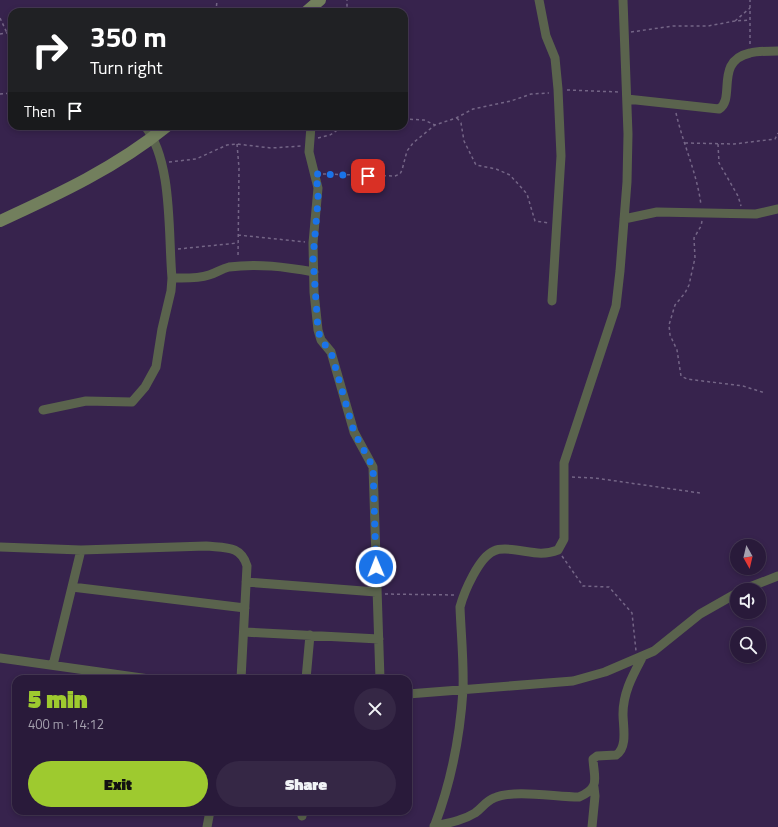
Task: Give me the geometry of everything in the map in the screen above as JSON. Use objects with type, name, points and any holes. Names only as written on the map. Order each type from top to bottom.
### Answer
[{"type":"street","points":[[311,8],[320,0]]},
{"type":"street","points":[[539,0],[546,36],[555,58],[561,156],[552,301]]},
{"type":"street","points":[[434,826],[446,794],[455,759],[463,690],[460,607],[463,594],[486,557],[494,551],[514,550],[542,554],[558,550],[564,539],[564,463],[616,306],[627,182],[627,96],[623,0]]},
{"type":"street","points":[[627,96],[674,105],[713,109],[722,107],[730,66],[734,61],[749,53],[778,51]]},
{"type":"street","points":[[43,410],[86,401],[128,402],[136,399],[156,368],[162,329],[171,291],[172,278],[169,221],[162,163],[154,137],[148,130]]},
{"type":"street","points":[[0,220],[84,182],[154,137],[162,130]]},
{"type":"street","points":[[310,130],[310,159],[318,188],[313,243],[314,292],[319,336],[331,352],[354,432],[373,467],[380,675]]},
{"type":"street","points":[[624,219],[657,212],[756,214],[778,209]]},
{"type":"street","points":[[172,278],[204,276],[226,268],[238,266],[273,266],[314,272]]},
{"type":"street","points":[[0,547],[81,550],[176,546],[226,548],[239,551],[244,557],[247,566],[241,675]]},
{"type":"street","points":[[54,665],[81,550]]},
{"type":"street","points":[[760,583],[778,576]]},
{"type":"street","points":[[246,582],[376,592]]},
{"type":"street","points":[[72,587],[245,608]]},
{"type":"street","points":[[412,694],[573,681],[588,678],[640,657],[662,646],[700,614],[730,597]]},
{"type":"street","points":[[244,632],[379,639]]},
{"type":"street","points":[[306,675],[310,635]]},
{"type":"street","points":[[592,827],[595,796],[593,759],[597,756],[616,755],[622,748],[624,698],[630,679],[640,657]]},
{"type":"street","points":[[0,658],[122,675]]},
{"type":"street","points":[[434,826],[465,819],[477,812],[486,802],[502,795],[514,793],[579,797],[588,794],[594,787]]},
{"type":"street","points":[[207,827],[209,815]]},
{"type":"path","points":[[749,53],[750,0]]},
{"type":"path","points":[[735,21],[750,8]]},
{"type":"path","points":[[0,18],[7,33],[0,34]]},
{"type":"path","points":[[625,33],[673,26],[708,26],[750,20]]},
{"type":"path","points":[[315,174],[396,176],[400,174],[407,151],[413,142],[435,125],[456,118],[473,109],[511,101],[531,94],[545,94],[558,89],[627,96]]},
{"type":"path","points":[[674,105],[697,179],[702,212],[701,226],[694,238],[695,258],[689,285],[685,293],[674,305],[669,325],[670,335],[677,350],[681,376],[687,380],[743,386],[765,393]]},
{"type":"path","points":[[456,118],[461,123],[464,141],[476,165],[496,169],[510,175],[527,194],[535,221],[557,223]]},
{"type":"path","points":[[408,119],[424,120],[435,125]]},
{"type":"path","points":[[162,163],[196,159],[227,145],[237,144],[271,148],[309,143],[338,130]]},
{"type":"path","points":[[685,143],[764,141],[775,138],[778,133]]},
{"type":"path","points":[[718,143],[719,163],[738,196],[744,214]]},
{"type":"path","points":[[237,144],[239,168],[238,266]]},
{"type":"path","points":[[238,235],[313,243]]},
{"type":"path","points":[[170,250],[238,243]]},
{"type":"path","points":[[564,477],[595,478],[700,493]]},
{"type":"path","points":[[558,550],[583,586],[609,587],[629,609],[634,618],[640,657]]},
{"type":"path","points":[[376,592],[410,595],[463,594]]},
{"type":"route","points":[[368,176],[315,174],[317,179],[318,200],[313,243],[313,258],[316,320],[319,336],[331,352],[354,432],[368,455],[373,467],[376,567]]}]
